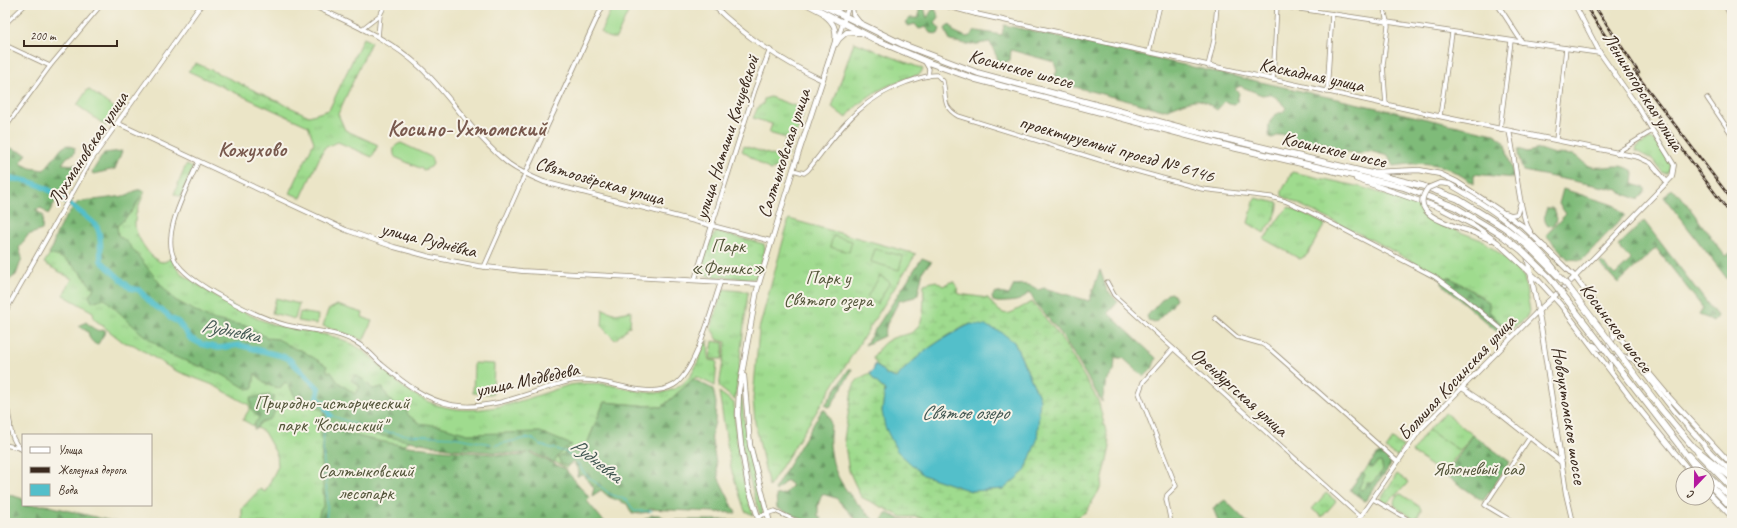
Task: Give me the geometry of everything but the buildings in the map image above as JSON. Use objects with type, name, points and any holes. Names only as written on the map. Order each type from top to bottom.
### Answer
[{"type":"main road","name":"Косинское шоссе","points":[[809,5],[865,35],[938,66],[993,85],[1231,148],[1403,187],[1430,196],[1469,214],[1500,234],[1521,250],[1550,278],[1679,445],[1699,466]]},
{"type":"main road","name":"Косинское шоссе","points":[[822,5],[868,29],[930,56],[978,73],[1186,129],[1363,172],[1407,181],[1439,191],[1474,208],[1505,228],[1537,254],[1567,285],[1662,410],[1693,447],[1732,488]]},
{"type":"main road","points":[[821,12],[834,25],[836,42]]},
{"type":"main road","points":[[836,42],[847,32],[865,35]]},
{"type":"main road","name":"Салтыковская улица","points":[[760,523],[748,486],[740,438],[738,416],[739,390],[759,284],[793,170],[836,42]]},
{"type":"main road","points":[[1363,172],[1419,170],[1434,172],[1452,179],[1503,212],[1534,236],[1574,277],[1619,337],[1673,402],[1732,465]]},
{"type":"main road","points":[[1343,174],[1445,210],[1475,226],[1498,243],[1530,272],[1553,296],[1667,445],[1685,466]]},
{"type":"main road","points":[[1498,243],[1435,219],[1429,215],[1425,209],[1423,201],[1428,188],[1440,183],[1449,184],[1508,222],[1531,242],[1551,264],[1567,285]]},
{"type":"main road","name":"Новоухтомское шоссе","points":[[1546,248],[1534,245],[1527,253],[1573,523]]},
{"type":"main road","points":[[1537,312],[1574,277]]},
{"type":"main road","points":[[1590,343],[1601,349],[1608,347],[1614,337],[1612,328]]},
{"type":"main road","points":[[1619,337],[1635,362],[1673,410],[1712,454],[1732,472]]},
{"type":"main road","name":"Салтыковская улица","points":[[744,362],[744,389],[750,445],[770,523]]},
{"type":"main road","points":[[1679,445],[1694,466]]},
{"type":"main road","points":[[1693,447],[1732,478]]},
{"type":"main road","name":"Косинское шоссе","points":[[1715,482],[1732,499]]},
{"type":"main road","points":[[1715,491],[1732,508]]},
{"type":"main road","points":[[1715,499],[1732,517]]},
{"type":"street","points":[[5,128],[50,66],[101,5]]},
{"type":"street","name":"Лухмановская улица","points":[[5,312],[95,154],[201,5]]},
{"type":"street","name":"Святоозёрская улица","points":[[312,5],[378,37],[401,51],[419,67],[491,148],[509,164],[525,174],[544,182],[771,241]]},
{"type":"street","points":[[378,37],[380,15],[385,5]]},
{"type":"street","points":[[484,267],[603,5]]},
{"type":"street","points":[[713,5],[739,28],[770,50],[822,80]]},
{"type":"street","points":[[831,10],[848,5],[855,17],[868,29]]},
{"type":"street","name":"Салтыковская улица","points":[[836,42],[848,5]]},
{"type":"street","name":"Каскадная улица","points":[[943,5],[976,14],[1208,66],[1647,160],[1667,182]]},
{"type":"street","points":[[974,5],[976,14]]},
{"type":"street","points":[[1149,52],[1160,5]]},
{"type":"street","points":[[1208,66],[1214,40],[1217,5]]},
{"type":"street","points":[[1273,80],[1276,5],[1452,33],[1600,52]]},
{"type":"street","points":[[1383,5],[1388,30],[1383,65],[1386,105]]},
{"type":"street","points":[[1498,5],[1522,42]]},
{"type":"street","name":"Лениногорская улица","points":[[1574,5],[1600,52],[1674,165],[1672,177],[1574,277]]},
{"type":"street","points":[[1725,5],[1732,19]]},
{"type":"street","points":[[5,24],[22,6]]},
{"type":"street","points":[[1327,92],[1332,14]]},
{"type":"street","points":[[362,29],[380,15]]},
{"type":"street","points":[[1440,116],[1452,33]]},
{"type":"street","points":[[1500,129],[1511,41]]},
{"type":"street","points":[[5,45],[50,66]]},
{"type":"street","points":[[1556,140],[1566,48]]},
{"type":"street","name":"улица Наташи Качуевской","points":[[695,279],[764,62],[770,50]]},
{"type":"street","points":[[793,170],[804,173],[808,170],[852,116],[867,101],[903,84],[928,76],[929,69],[923,60]]},
{"type":"street","points":[[929,69],[932,66],[938,66]]},
{"type":"street","name":"проектируемый проезд № 6146","points":[[928,76],[938,76],[943,79],[947,105],[950,111],[958,116],[1202,189],[1271,197],[1306,210],[1435,277],[1464,298],[1511,337]]},
{"type":"street","points":[[1707,98],[1732,135]]},
{"type":"street","name":"улица Руднёвка","points":[[117,123],[281,201],[367,238],[431,257],[484,267],[759,284]]},
{"type":"street","points":[[1509,131],[1527,226],[1534,236]]},
{"type":"street","points":[[1616,153],[1652,132]]},
{"type":"street","name":"улица Медведева","points":[[198,162],[170,234],[172,254],[177,264],[184,272],[228,300],[260,316],[288,325],[338,334],[350,339],[361,346],[409,387],[426,396],[451,405],[478,406],[499,403],[564,382],[580,380],[607,382],[646,391],[657,391],[673,385],[680,381],[690,367],[721,281]]},
{"type":"street","points":[[1503,212],[1511,215],[1517,214],[1521,199]]},
{"type":"street","name":"Оренбургская улица","points":[[1107,282],[1112,294],[1360,517]]},
{"type":"street","name":"Большая Косинская улица","points":[[1356,523],[1419,431],[1537,312]]},
{"type":"street","points":[[1215,318],[1237,337],[1262,344],[1271,350],[1398,462]]},
{"type":"street","points":[[1171,523],[1166,498],[1176,486],[1139,393],[1143,382],[1173,350]]},
{"type":"street","points":[[1611,372],[1610,363],[1616,356],[1622,354],[1635,362]]},
{"type":"street","points":[[1462,388],[1499,413],[1562,463]]},
{"type":"street","points":[[5,398],[13,439],[22,449]]},
{"type":"street","points":[[5,434],[10,424]]},
{"type":"street","points":[[1516,523],[1485,505],[1530,437]]},
{"type":"street","points":[[5,445],[22,449]]},
{"type":"street","points":[[1715,482],[1718,482],[1725,474],[1726,465],[1721,455]]},
{"type":"street","points":[[1373,499],[1414,523]]},
{"type":"street","points":[[757,517],[775,511],[801,523]]},
{"type":"green space","points":[[613,5],[628,5],[630,8],[616,38],[607,37],[601,31]]},
{"type":"green space","points":[[924,7],[927,18],[932,10],[935,9],[939,17],[935,23],[940,29],[938,34],[930,33],[926,27],[919,29],[915,24],[908,26],[906,23],[909,18],[919,18],[919,9]]},
{"type":"green space","points":[[949,24],[953,31],[966,37],[971,36],[973,32],[977,31],[1002,35],[1004,25],[1494,134],[1504,141],[1514,178],[1474,174],[1474,184],[1453,171],[1436,165],[1417,164],[1393,166],[1388,156],[1369,151],[1359,154],[1336,150],[1320,141],[1302,143],[1282,134],[1272,138],[1269,137],[1270,121],[1275,115],[1283,112],[1286,108],[1277,98],[1270,94],[1262,95],[1240,86],[1235,89],[1239,93],[1237,102],[1234,105],[1225,101],[1217,110],[1203,101],[1194,100],[1163,110],[1056,82],[1055,75],[1057,71],[1054,62],[1011,50],[1010,60],[1004,63],[999,62],[990,42],[971,45],[950,41],[945,29]]},
{"type":"green space","points":[[363,38],[371,42],[338,114],[345,130],[378,145],[372,157],[338,142],[324,148],[301,198],[290,193],[314,142],[308,126],[188,71],[196,63],[309,116],[329,110]]},
{"type":"green space","points":[[854,42],[923,69],[920,74],[889,85],[870,95],[853,109],[846,118],[832,107]]},
{"type":"green space","points":[[88,89],[117,110],[106,126],[77,105]]},
{"type":"green space","points":[[770,97],[798,107],[803,116],[787,156],[781,154],[786,138],[769,133],[772,124],[753,118],[758,107],[763,104],[764,99]]},
{"type":"green space","points":[[1650,139],[1661,147],[1669,161],[1670,169],[1667,173],[1663,173],[1653,160],[1636,151],[1637,147]]},
{"type":"green space","points":[[401,143],[431,157],[433,164],[431,167],[424,170],[395,157],[394,148]]},
{"type":"green space","points":[[67,145],[75,148],[74,154],[67,157],[62,164],[77,165],[48,214],[41,208],[35,210],[43,215],[42,230],[28,235],[19,248],[22,258],[16,275],[5,283],[5,182],[9,180],[20,181],[5,174],[5,146],[27,154],[20,163],[30,168],[44,170],[62,148]]},
{"type":"green space","points":[[744,146],[784,159],[781,168],[770,170],[742,151]]},
{"type":"green space","points":[[1519,149],[1527,152],[1540,149],[1555,154],[1574,155],[1593,167],[1624,167],[1634,172],[1633,184],[1645,188],[1645,192],[1638,199],[1621,193],[1619,190],[1523,171],[1518,154]]},
{"type":"green space","points":[[122,151],[115,169],[93,174],[92,172],[104,153]]},
{"type":"green space","points":[[186,165],[193,168],[181,197],[174,194]]},
{"type":"green space","points":[[1292,172],[1361,187],[1418,205],[1428,219],[1484,241],[1511,263],[1524,277],[1530,311],[1525,319],[1510,330],[1507,330],[1489,311],[1482,297],[1451,278],[1441,278],[1384,246],[1282,196],[1282,191]]},
{"type":"green space","name":"Природно-исторический парк \"Косинский\"","points":[[141,189],[145,191],[136,214],[135,228],[140,240],[153,257],[162,262],[171,258],[182,274],[248,314],[281,327],[318,333],[346,341],[354,345],[369,355],[402,386],[423,399],[443,407],[464,410],[484,409],[505,405],[569,385],[578,384],[605,384],[651,393],[672,390],[682,384],[691,375],[705,341],[707,346],[708,340],[709,360],[717,361],[715,386],[696,377],[662,407],[604,402],[585,449],[566,468],[527,447],[417,436],[383,459],[350,523],[242,523],[242,508],[260,489],[265,492],[278,466],[277,455],[264,432],[243,420],[250,408],[249,405],[213,385],[174,370],[134,345],[123,342],[94,319],[93,312],[63,295],[72,279],[44,263],[80,206],[132,194]]},
{"type":"green space","points":[[1563,189],[1614,205],[1625,215],[1582,260],[1568,259],[1546,235],[1566,214],[1559,204]]},
{"type":"green space","points":[[1671,189],[1680,195],[1725,256],[1732,252],[1732,285],[1664,197]]},
{"type":"green space","name":"Салтыковский лесопарк","points":[[137,190],[143,190],[139,201],[133,210],[117,226],[118,235],[127,242],[175,300],[210,319],[251,327],[267,338],[278,339],[295,349],[301,350],[327,366],[327,372],[331,372],[338,382],[355,394],[360,387],[351,380],[355,375],[364,380],[373,389],[382,387],[389,399],[394,404],[404,404],[408,415],[419,423],[440,426],[468,434],[540,432],[572,445],[561,452],[554,463],[534,453],[530,453],[565,469],[590,498],[587,501],[605,523],[320,523],[318,519],[324,504],[321,462],[323,440],[320,439],[321,424],[368,439],[392,444],[516,456],[528,453],[515,454],[453,449],[339,428],[324,423],[323,410],[302,403],[300,398],[296,398],[285,382],[280,388],[272,386],[263,381],[255,373],[253,388],[247,389],[223,375],[170,355],[140,332],[104,298],[92,302],[89,296],[94,288],[78,270],[69,263],[60,257],[50,255],[49,253],[60,226],[78,202],[125,196]]},
{"type":"green space","points":[[1255,198],[1278,203],[1276,215],[1264,233],[1248,223]]},
{"type":"green space","points":[[1289,207],[1325,224],[1307,255],[1300,259],[1264,239],[1282,214]]},
{"type":"green space","points":[[1547,208],[1552,208],[1556,214],[1554,225],[1548,226],[1545,222]]},
{"type":"green space","name":"Парк у Святого озера","points":[[789,219],[916,254],[769,487],[755,422],[753,399],[759,329]]},
{"type":"green space","points":[[1644,221],[1717,316],[1713,322],[1699,314],[1703,308],[1656,248],[1618,283],[1599,263],[1602,262],[1615,275],[1631,260],[1618,246]]},
{"type":"green space","name":"Парк «Феникс»","points":[[717,232],[764,244],[765,250],[757,277],[752,279],[709,276],[703,273],[702,269],[708,245]]},
{"type":"green space","points":[[833,236],[852,241],[849,252],[830,247]]},
{"type":"green space","points":[[875,249],[903,256],[899,270],[871,262]]},
{"type":"green space","points":[[922,258],[932,262],[923,270],[918,294],[915,297],[899,301],[887,324],[884,336],[865,345]]},
{"type":"green space","points":[[1100,270],[1107,290],[1118,302],[1108,313],[1156,358],[1152,369],[1144,377],[1123,358],[1115,358],[1114,371],[1106,382],[1102,402],[1062,335],[1035,303],[1030,292],[1021,299],[1014,301],[996,302],[993,301],[992,297],[996,292],[1009,295],[1014,285],[1024,285],[1038,290],[1044,288],[1089,301]]},
{"type":"green space","points":[[880,276],[890,282],[877,304],[867,297]]},
{"type":"green space","points":[[1442,278],[1451,278],[1489,302],[1489,311],[1503,325],[1500,331],[1496,331],[1442,284]]},
{"type":"green space","points":[[936,281],[943,286],[950,282],[955,282],[959,294],[988,298],[994,306],[1003,313],[1007,314],[1032,302],[1060,336],[1098,400],[1110,447],[1101,487],[1087,511],[1068,523],[936,523],[917,517],[902,517],[861,497],[849,471],[844,439],[853,387],[863,376],[870,373],[874,380],[885,390],[882,411],[923,475],[971,491],[1004,489],[1040,399],[1014,342],[970,324],[930,347],[896,378],[885,373],[879,368],[873,358],[881,346],[889,340],[897,336],[909,334],[915,330],[922,317],[924,284]]},
{"type":"green space","points":[[723,289],[748,292],[735,400],[719,387],[726,342],[718,340],[711,328]]},
{"type":"green space","points":[[1172,293],[1176,298],[1172,306],[1155,323],[1149,321],[1147,316],[1167,294]]},
{"type":"green space","points":[[276,298],[299,304],[295,319],[272,313]]},
{"type":"green space","points":[[337,305],[363,313],[362,317],[372,321],[363,341],[356,337],[323,326],[328,310]]},
{"type":"green space","points":[[603,309],[616,314],[631,311],[630,326],[615,340],[602,327]]},
{"type":"green space","points":[[300,312],[318,315],[317,324],[298,321]]},
{"type":"green space","points":[[86,322],[97,330],[106,331],[98,344],[95,344],[90,338],[88,332],[79,326]]},
{"type":"green space","points":[[713,341],[724,343],[722,359],[710,359]]},
{"type":"green space","points":[[474,363],[494,364],[493,394],[473,393]]},
{"type":"green space","points":[[849,369],[852,369],[851,372],[831,406],[827,407],[825,405]]},
{"type":"green space","points":[[693,379],[713,389],[716,403],[715,422],[711,436],[719,479],[736,513],[649,509],[649,512],[632,514],[627,504],[609,497],[601,490],[592,496],[594,488],[583,475],[577,476],[579,471],[573,462],[567,466],[561,464],[558,457],[564,454],[567,449],[573,452],[585,449],[604,402],[662,407]]},
{"type":"green space","points":[[719,392],[734,403],[739,460],[753,515],[745,511],[731,469]]},
{"type":"green space","points":[[741,394],[744,420],[763,514],[760,514],[740,438],[739,408]]},
{"type":"green space","points":[[269,395],[275,396],[271,404],[275,411],[274,414],[271,418],[260,423],[256,429],[254,429],[254,424],[259,418],[252,410],[250,398]]},
{"type":"green space","points":[[822,410],[825,410],[830,419],[830,447],[838,477],[849,494],[877,523],[859,523],[836,498],[822,494],[818,505],[818,517],[821,518],[821,523],[811,523],[777,508],[776,495],[784,494],[792,486],[787,480],[776,491],[775,488]]},
{"type":"green space","points":[[1445,413],[1473,435],[1460,451],[1428,430]]},
{"type":"green space","points":[[1428,430],[1460,451],[1443,474],[1412,452]]},
{"type":"green space","name":"Яблоневый сад","points":[[1473,435],[1510,462],[1483,501],[1445,475]]},
{"type":"green space","points":[[1393,439],[1403,447],[1397,457],[1386,449]]},
{"type":"green space","points":[[1380,452],[1391,461],[1390,466],[1365,501],[1351,491],[1351,488]]},
{"type":"green space","points":[[1380,452],[1391,461],[1390,466],[1365,501],[1351,491],[1351,488],[1362,473],[1365,475],[1359,488],[1361,490],[1366,488],[1366,483],[1372,483],[1383,470],[1381,462],[1376,463],[1372,468],[1368,466]]},
{"type":"green space","points":[[1397,474],[1408,482],[1386,504],[1380,500]]},
{"type":"green space","points":[[5,493],[22,499],[22,506],[49,506],[120,523],[5,523]]},
{"type":"green space","points":[[1326,493],[1336,501],[1322,517],[1312,509]]},
{"type":"green space","points":[[1401,494],[1420,507],[1421,510],[1417,518],[1413,518],[1395,506],[1394,502],[1398,495]]},
{"type":"green space","points":[[1225,500],[1248,523],[1219,523],[1213,508]]},
{"type":"green space","points":[[886,513],[901,519],[929,523],[884,523],[882,520]]},
{"type":"green space","points":[[652,515],[659,515],[668,520],[737,520],[739,523],[632,523],[644,520]]},
{"type":"water","name":"Святое озеро","points":[[971,324],[986,326],[1001,332],[1014,342],[1040,399],[1037,440],[1025,471],[1004,489],[971,491],[923,475],[897,451],[885,427],[882,411],[885,390],[874,380],[870,373],[873,371],[875,364],[887,375],[896,378],[930,347]]},
{"type":"waterway","name":"Рудневка","points":[[5,179],[26,181],[46,188],[91,221],[99,231],[101,261],[130,288],[139,290],[153,305],[178,322],[190,338],[201,344],[219,348],[239,345],[289,359],[319,389],[317,397],[321,402],[326,404],[326,409],[330,415]]},
{"type":"waterway","name":"Рудневка","points":[[325,523],[327,497],[323,440],[325,427],[330,415],[372,430],[407,435],[453,437],[491,444]]},
{"type":"waterway","name":"Рудневка","points":[[495,445],[532,438],[540,445],[566,452],[577,462],[584,473],[610,494],[627,500],[634,511],[652,511]]},
{"type":"railway","points":[[1585,5],[1662,122],[1732,216]]},
{"type":"railway","points":[[1594,5],[1639,73]]},
{"type":"railway","points":[[1634,71],[1732,200]]},
{"type":"district","name":"Косино-Ухтомский","points":[[467,128]]},
{"type":"district","name":"Кожухово","points":[[252,149]]}]
